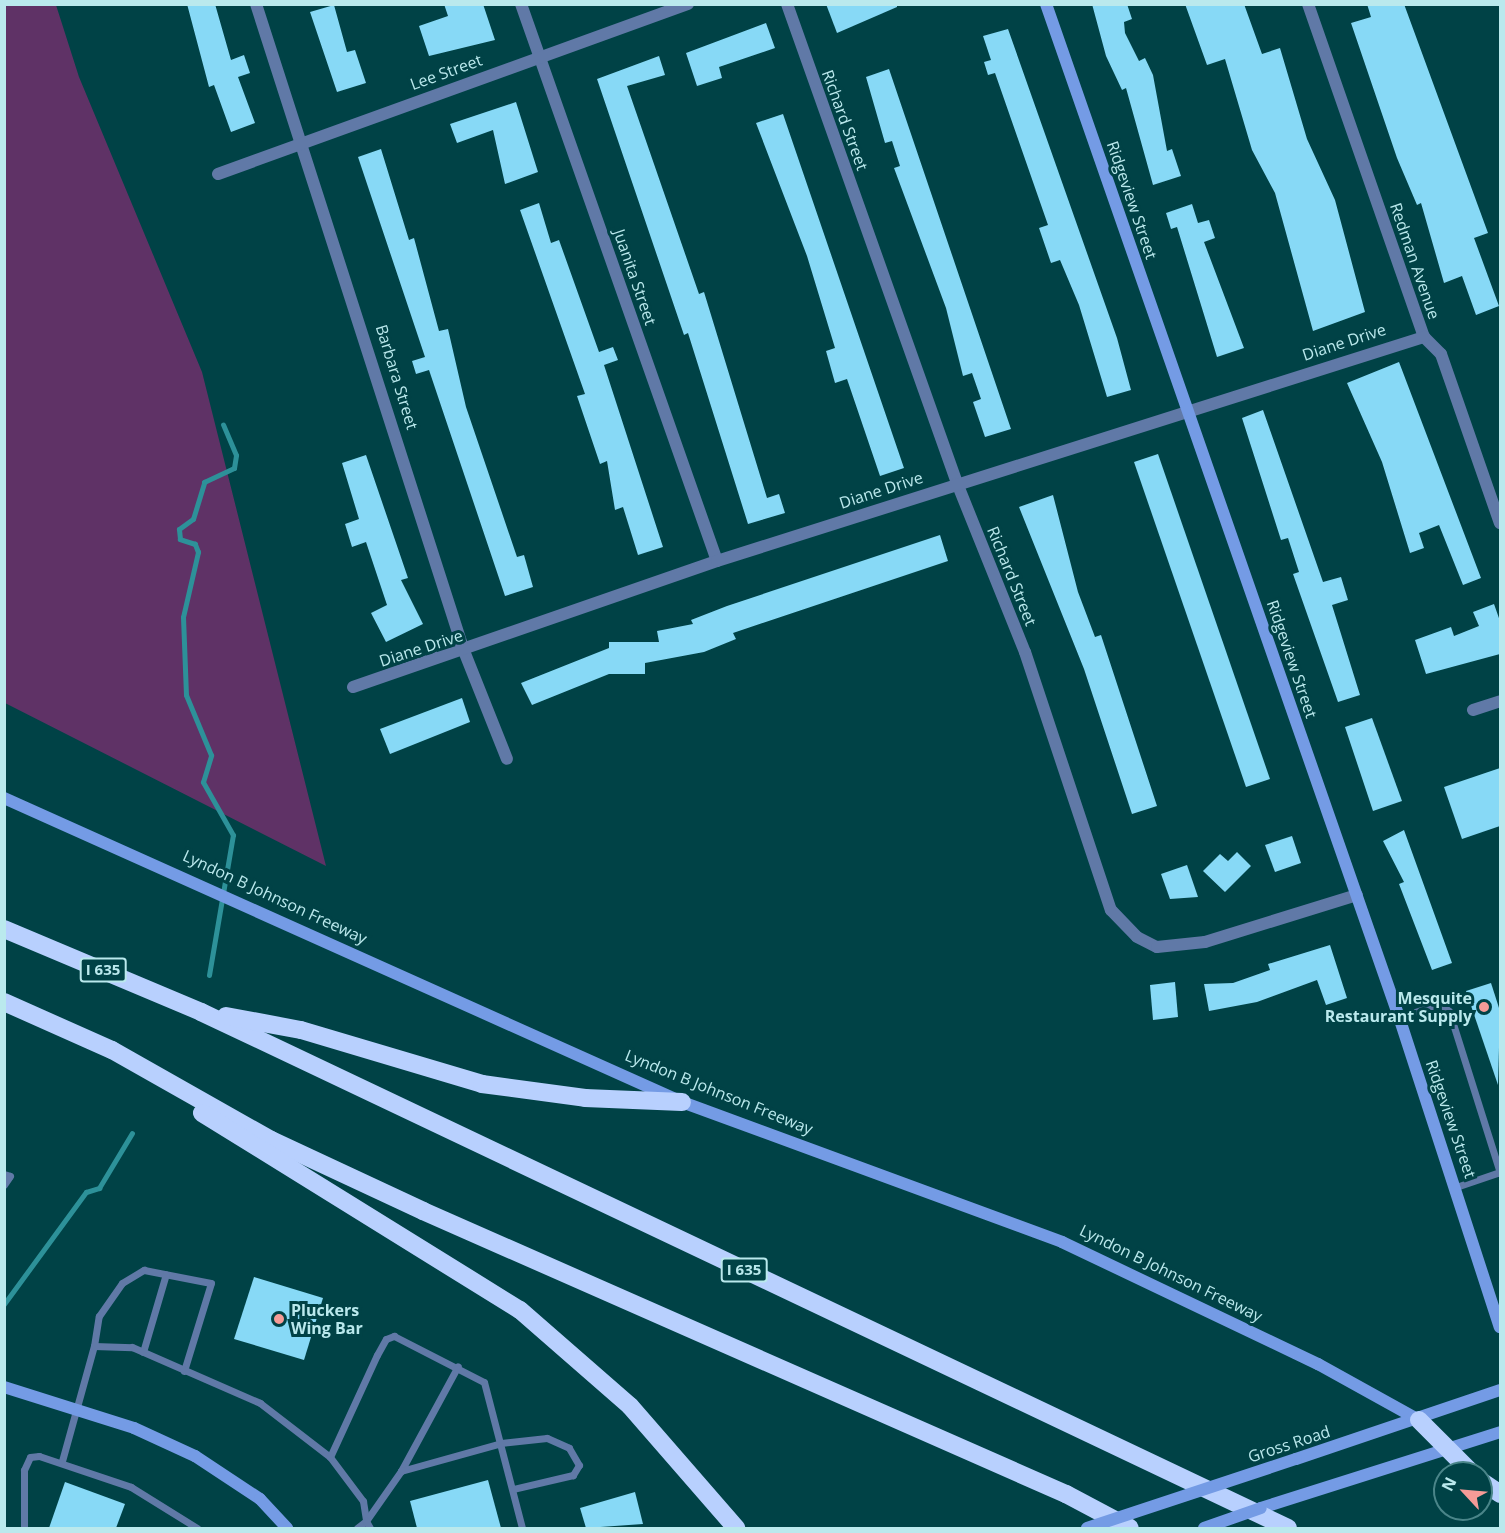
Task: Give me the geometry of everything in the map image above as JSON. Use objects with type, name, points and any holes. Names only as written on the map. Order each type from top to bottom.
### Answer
[{"type":"highway","name":"I 635","points":[[4,929],[201,1012],[1288,1528]]},
{"type":"highway","points":[[4,1002],[112,1050],[272,1140],[390,1196],[1066,1494],[1130,1528]]},
{"type":"highway","points":[[201,1012],[301,1030],[482,1083],[585,1098],[682,1102]]},
{"type":"highway","points":[[112,1050],[259,1152],[520,1310],[630,1406],[736,1528]]},
{"type":"highway","points":[[1419,1419],[1444,1450],[1457,1461]]},
{"type":"main road","name":"Ridgeview Street","points":[[1046,4],[1399,1017],[1500,1327]]},
{"type":"main road","name":"Lyndon B Johnson Freeway","points":[[4,798],[156,862],[269,919],[682,1102],[1062,1242],[1318,1364],[1419,1419]]},
{"type":"main road","points":[[4,1388],[134,1428],[219,1468],[288,1528]]},
{"type":"main road","name":"Gross Road","points":[[1087,1528],[1419,1419],[1500,1390]]},
{"type":"main road","points":[[1204,1528],[1339,1482],[1500,1432]]},
{"type":"street","name":"Barbara Street","points":[[256,4],[464,651],[507,759]]},
{"type":"street","name":"Juanita Street","points":[[521,4],[717,561]]},
{"type":"street","name":"Lee Street","points":[[218,174],[688,4]]},
{"type":"street","name":"Richard Street","points":[[787,4],[957,483],[1024,652],[1117,917],[1157,947],[1205,942],[1357,895]]},
{"type":"street","name":"Redman Avenue","points":[[1308,4],[1424,337],[1441,354],[1500,522]]},
{"type":"street","name":"Diane Drive","points":[[353,687],[464,651],[717,561],[957,483],[1424,337]]},
{"type":"street","points":[[1473,710],[1500,701]]},
{"type":"lane","points":[[1399,1017],[1440,1004],[1449,1011],[1500,1173],[1456,1187]]},
{"type":"lane","points":[[4,1174],[10,1176],[4,1185]]},
{"type":"lane","points":[[62,1461],[94,1346],[99,1316],[122,1283],[144,1270],[211,1283],[184,1371]]},
{"type":"lane","points":[[143,1352],[166,1274]]},
{"type":"lane","points":[[330,1457],[386,1339],[394,1336],[458,1366],[484,1382],[522,1528]]},
{"type":"lane","points":[[94,1346],[143,1352],[260,1403],[330,1457],[363,1501],[366,1521],[370,1528]]},
{"type":"lane","points":[[357,1528],[366,1521],[401,1471],[458,1366]]},
{"type":"lane","points":[[401,1471],[501,1443],[547,1438],[569,1448],[579,1464],[573,1475],[513,1489]]},
{"type":"lane","points":[[24,1528],[24,1470],[30,1457],[62,1461],[131,1487],[197,1528]]},
{"type":"shaded area","points":[[4,5],[56,5],[79,77],[202,372],[326,866],[5,703]]},
{"type":"building","points":[[187,4],[215,4],[231,60],[244,55],[250,73],[238,77],[255,123],[231,132],[214,85],[209,87]]},
{"type":"building","points":[[444,4],[483,4],[495,40],[429,56],[419,26],[448,16]]},
{"type":"building","points":[[826,4],[897,4],[897,7],[837,33]]},
{"type":"building","points":[[1092,4],[1127,4],[1132,19],[1124,22],[1125,33],[1139,61],[1145,58],[1153,75],[1167,151],[1172,149],[1181,176],[1153,185],[1126,88],[1122,90],[1106,56]]},
{"type":"building","points":[[1185,4],[1244,4],[1262,54],[1280,48],[1307,139],[1335,200],[1365,312],[1313,331],[1275,193],[1252,150],[1225,59],[1207,65]]},
{"type":"building","points":[[1367,4],[1404,4],[1488,233],[1474,238],[1499,306],[1476,315],[1462,276],[1444,283],[1421,203],[1417,205],[1397,158],[1351,23],[1371,17]]},
{"type":"building","points":[[334,5],[347,52],[355,50],[366,83],[337,92],[310,12]]},
{"type":"building","points":[[766,23],[775,48],[719,67],[722,78],[697,86],[686,53]]},
{"type":"building","points":[[1008,29],[1117,338],[1131,390],[1107,397],[1079,305],[1060,260],[1051,263],[1039,228],[1048,225],[995,73],[988,75],[984,62],[991,60],[983,36]]},
{"type":"building","points":[[659,56],[665,75],[627,86],[699,294],[704,292],[767,498],[779,494],[785,513],[748,524],[688,333],[684,335],[597,79]]},
{"type":"building","points":[[889,69],[1011,429],[985,437],[973,402],[981,399],[972,373],[963,376],[946,308],[894,168],[900,166],[892,141],[885,143],[866,77]]},
{"type":"building","points":[[516,102],[538,172],[505,184],[493,130],[457,143],[450,124]]},
{"type":"building","points":[[783,114],[904,468],[880,476],[847,379],[835,383],[826,351],[835,348],[807,256],[756,123]]},
{"type":"building","points":[[381,149],[409,240],[414,238],[439,331],[448,329],[466,407],[517,557],[524,555],[533,587],[505,596],[429,370],[416,374],[412,361],[425,357],[358,157]]},
{"type":"building","points":[[539,203],[551,243],[559,240],[599,352],[613,347],[618,360],[604,365],[663,547],[638,555],[623,507],[615,510],[607,461],[600,464],[577,396],[585,394],[520,210]]},
{"type":"building","points":[[1192,204],[1198,223],[1209,220],[1215,238],[1204,242],[1244,348],[1217,357],[1177,227],[1171,229],[1166,213]]},
{"type":"building","points":[[1399,362],[1481,578],[1463,585],[1439,525],[1419,533],[1424,548],[1410,553],[1382,462],[1347,383]]},
{"type":"building","points":[[1263,410],[1323,582],[1341,577],[1348,600],[1332,605],[1360,695],[1338,702],[1293,574],[1299,572],[1288,538],[1281,540],[1242,418]]},
{"type":"building","points":[[1158,454],[1270,779],[1246,787],[1134,462]]},
{"type":"building","points":[[366,455],[408,578],[401,580],[423,624],[386,642],[371,613],[387,605],[366,542],[352,547],[345,524],[359,519],[342,463]]},
{"type":"building","points":[[1053,495],[1078,592],[1095,637],[1101,635],[1157,806],[1132,814],[1084,669],[1019,507]]},
{"type":"building","points":[[940,535],[948,561],[733,633],[736,639],[704,652],[645,663],[645,674],[609,674],[532,705],[521,683],[609,648],[609,642],[659,642],[657,631],[693,624],[691,620],[727,606]]},
{"type":"building","points":[[1494,604],[1500,621],[1500,654],[1426,674],[1415,640],[1451,627],[1454,636],[1479,626],[1473,612]]},
{"type":"building","points":[[462,698],[470,722],[390,754],[380,729]]},
{"type":"building","points":[[1372,718],[1402,801],[1373,811],[1345,727]]},
{"type":"building","points":[[1500,768],[1500,826],[1462,839],[1444,787]]},
{"type":"building","points":[[1404,830],[1452,963],[1432,970],[1399,884],[1404,882],[1383,841]]},
{"type":"building","points":[[1292,836],[1301,863],[1275,872],[1265,845]]},
{"type":"building","points":[[1237,852],[1251,866],[1225,892],[1203,871],[1220,854],[1228,861]]},
{"type":"building","points":[[1187,865],[1198,897],[1170,899],[1161,874]]},
{"type":"building","points":[[1330,945],[1347,998],[1326,1005],[1317,980],[1257,1002],[1209,1011],[1204,984],[1233,983],[1270,970],[1268,964]]},
{"type":"building","points":[[1175,982],[1178,1017],[1153,1020],[1150,985]]},
{"type":"building","points":[[1491,983],[1500,1011],[1498,1085],[1466,991]]},
{"type":"building","name":"Pluckers Wing Bar","points":[[254,1277],[323,1298],[304,1360],[234,1339]]},
{"type":"building","points":[[488,1480],[501,1528],[417,1528],[410,1501]]},
{"type":"building","points":[[65,1482],[125,1504],[116,1528],[49,1528]]},
{"type":"building","points":[[635,1492],[643,1524],[586,1528],[580,1508]]},
{"type":"waterway","points":[[209,975],[233,835],[203,782],[211,755],[186,695],[183,617],[198,552],[195,544],[180,539],[179,529],[193,519],[204,482],[234,468],[236,455],[223,425]]},
{"type":"waterway","points":[[4,1304],[86,1192],[99,1188],[132,1133]]},
{"type":"place","name":"Mesquite Restaurant Supply","points":[[1484,1007]]},
{"type":"place","name":"Pluckers Wing Bar","points":[[279,1319]]}]
